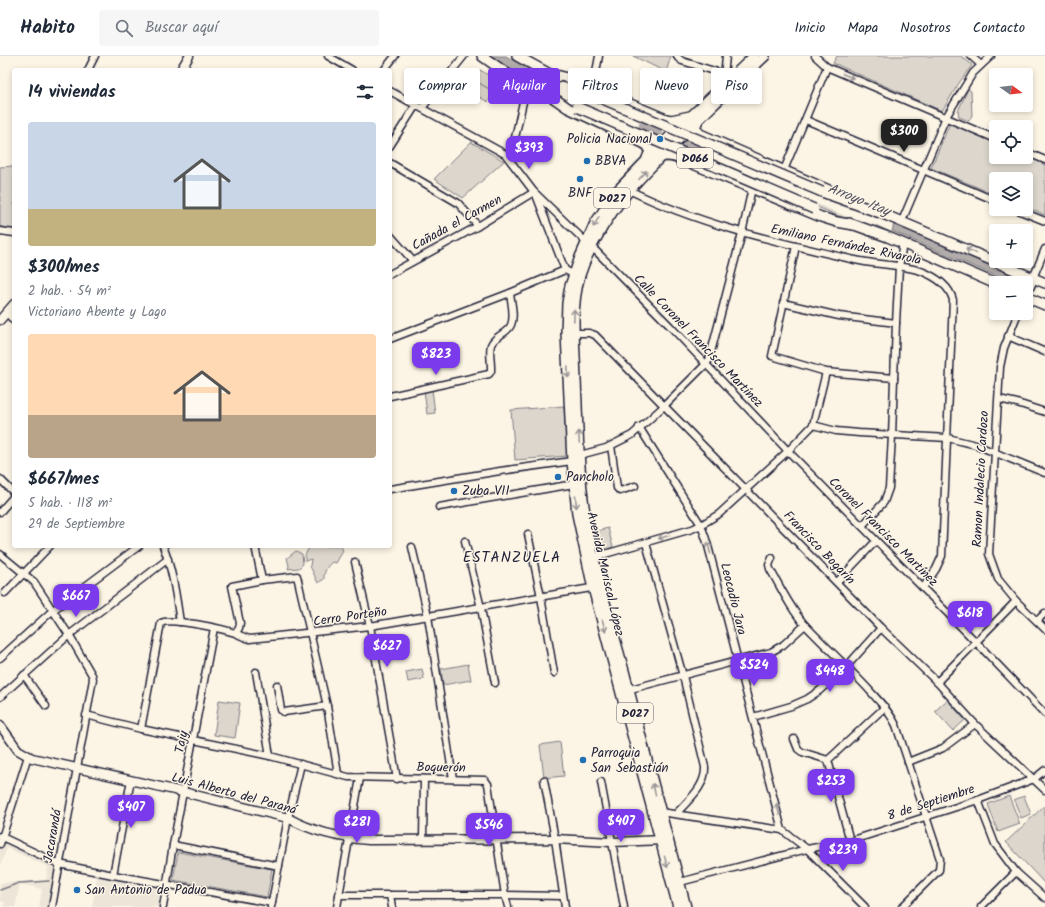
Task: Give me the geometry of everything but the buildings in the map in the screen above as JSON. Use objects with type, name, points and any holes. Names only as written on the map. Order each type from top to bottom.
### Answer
[{"type":"highway","name":"D066","points":[[482,56],[498,68]]},
{"type":"highway","name":"D066","points":[[517,56],[552,76],[568,82]]},
{"type":"highway","points":[[738,68],[754,56]]},
{"type":"highway","points":[[670,142],[694,118],[764,56]]},
{"type":"highway","points":[[711,96],[694,118],[695,128],[700,134],[883,214]]},
{"type":"highway","name":"D066","points":[[560,99],[814,209],[903,243],[989,281]]},
{"type":"highway","points":[[560,102],[568,108],[644,143],[648,146],[650,151],[646,159]]},
{"type":"highway","name":"D066","points":[[622,104],[822,192],[902,221],[1023,276]]},
{"type":"highway","points":[[627,104],[666,119],[694,118]]},
{"type":"highway","name":"D027","points":[[589,245],[595,223],[616,192],[646,159],[670,142]]},
{"type":"highway","name":"D027","points":[[589,245],[628,190],[657,160],[670,142]]},
{"type":"highway","points":[[657,160],[663,156],[671,156],[821,217],[854,225]]},
{"type":"highway","name":"Avenida Mariscal López","points":[[589,245],[569,272],[570,286],[567,303],[566,333],[572,461],[577,514],[590,558],[664,840],[678,907]]},
{"type":"highway","name":"Avenida Mariscal López","points":[[589,245],[577,285],[575,297],[574,333],[580,455],[590,558]]},
{"type":"highway","name":"D066","points":[[1033,280],[1045,283]]},
{"type":"highway","points":[[1033,298],[1045,305]]},
{"type":"highway","name":"Avenida Mariscal López","points":[[625,690],[660,812],[664,840],[680,882],[686,907]]},
{"type":"main road","points":[[183,68],[189,56]]},
{"type":"main road","points":[[0,320],[12,307]]},
{"type":"main road","name":"Luis Alberto del Paraná","points":[[0,726],[18,750],[28,756],[288,818],[303,826],[349,839],[555,839],[612,842],[664,840]]},
{"type":"street","points":[[89,68],[95,56]]},
{"type":"street","points":[[328,56],[349,68]]},
{"type":"street","points":[[385,68],[394,56]]},
{"type":"street","points":[[422,108],[464,56]]},
{"type":"street","points":[[596,68],[600,56]]},
{"type":"street","points":[[677,56],[682,61],[711,73]]},
{"type":"street","points":[[725,68],[726,56]]},
{"type":"street","points":[[815,56],[827,67],[989,136]]},
{"type":"street","points":[[971,56],[982,65]]},
{"type":"street","points":[[902,221],[946,117],[973,73],[991,56]]},
{"type":"street","points":[[784,170],[827,67]]},
{"type":"street","points":[[392,91],[505,154],[534,192],[569,272],[392,338]]},
{"type":"street","points":[[510,160],[523,104]]},
{"type":"street","points":[[392,143],[416,105]]},
{"type":"street","points":[[806,120],[989,198]]},
{"type":"street","points":[[1033,155],[1045,159]]},
{"type":"street","points":[[392,164],[458,203],[471,216],[478,226]]},
{"type":"street","points":[[580,455],[611,446],[632,435],[639,427],[664,406],[706,364],[710,357],[752,188]]},
{"type":"street","name":"Emiliano Fernández Rivarola","points":[[628,190],[690,216],[742,233],[866,263],[910,267],[931,275],[947,287],[952,294],[953,300],[942,556],[936,569],[923,588]]},
{"type":"street","name":"Calle Coronel Francisco Martínez","points":[[534,192],[670,326],[788,451]]},
{"type":"street","name":"Cañada el Carmen","points":[[392,273],[478,226],[534,192]]},
{"type":"street","points":[[1032,216],[1045,221]]},
{"type":"street","points":[[0,231],[12,233]]},
{"type":"street","points":[[392,237],[413,260]]},
{"type":"street","points":[[862,526],[884,502],[889,488],[899,266],[903,243]]},
{"type":"street","points":[[796,246],[772,356],[826,372],[894,378]]},
{"type":"street","points":[[1033,278],[1045,249]]},
{"type":"street","points":[[392,396],[489,374],[491,371],[491,344],[495,339],[508,330],[512,324],[510,293]]},
{"type":"street","points":[[783,303],[839,316],[896,323]]},
{"type":"street","points":[[7,313],[12,318]]},
{"type":"street","name":"Ramon Indalecio Cardozo","points":[[1015,320],[1004,348],[1000,367],[989,554],[998,579],[1016,601],[1045,629]]},
{"type":"street","name":"Francisco Bogarín","points":[[574,333],[589,333],[595,335],[838,582],[881,628],[937,682],[975,724],[1045,790]]},
{"type":"street","points":[[1008,336],[1045,352]]},
{"type":"street","points":[[590,558],[646,543],[701,525],[719,514],[788,451],[813,425],[826,372]]},
{"type":"street","points":[[999,400],[1017,403],[1045,412]]},
{"type":"street","points":[[813,425],[836,431],[892,436],[948,438],[976,445],[1045,473]]},
{"type":"street","name":"Leocadio Jara","points":[[639,427],[701,525],[707,542],[782,830]]},
{"type":"street","points":[[611,446],[617,488],[620,490],[635,486]]},
{"type":"street","name":"Coronel Francisco Martínez","points":[[788,451],[1045,714]]},
{"type":"street","points":[[392,489],[572,461]]},
{"type":"street","points":[[0,479],[12,493]]},
{"type":"street","points":[[439,507],[574,484]]},
{"type":"street","points":[[0,512],[12,497]]},
{"type":"street","points":[[528,534],[554,673]]},
{"type":"street","points":[[465,541],[481,608],[495,683]]},
{"type":"street","points":[[838,582],[876,541]]},
{"type":"street","points":[[646,543],[701,748],[706,775],[702,784],[676,814]]},
{"type":"street","points":[[412,546],[428,616],[453,779]]},
{"type":"street","points":[[5,593],[48,548]]},
{"type":"street","points":[[0,658],[52,611],[136,548]]},
{"type":"street","points":[[164,548],[175,589],[180,622]]},
{"type":"street","points":[[255,548],[262,580]]},
{"type":"street","name":"Jacarandá","points":[[0,554],[34,582],[68,635],[93,679],[52,907]]},
{"type":"street","points":[[772,558],[769,565],[770,570],[790,604],[805,625],[847,666],[885,707],[894,721],[940,859],[939,870],[902,907]]},
{"type":"street","points":[[0,697],[68,635],[168,559]]},
{"type":"street","points":[[355,562],[370,626],[397,779]]},
{"type":"street","points":[[236,633],[240,623],[232,586],[296,575],[311,633],[327,706],[338,774]]},
{"type":"street","name":"Cerro Porteño","points":[[141,729],[161,623],[163,621],[180,622],[214,628],[236,633],[250,639],[370,626],[597,587]]},
{"type":"street","points":[[937,682],[1016,601]]},
{"type":"street","points":[[1037,621],[1045,612]]},
{"type":"street","points":[[625,690],[771,652],[783,645],[805,625]]},
{"type":"street","name":"Tajy","points":[[163,907],[173,845],[214,628]]},
{"type":"street","points":[[753,716],[791,706],[807,699],[819,691],[847,666],[881,628]]},
{"type":"street","points":[[256,672],[270,756]]},
{"type":"street","points":[[24,675],[46,706]]},
{"type":"street","points":[[277,685],[281,710],[284,712],[327,706]]},
{"type":"street","points":[[828,760],[885,707]]},
{"type":"street","name":"Boquerón","points":[[86,715],[141,729],[270,756],[338,774],[360,778],[485,780],[488,784],[508,907]]},
{"type":"street","points":[[908,762],[943,748],[975,724]]},
{"type":"street","points":[[794,739],[798,749],[802,752],[828,760]]},
{"type":"street","points":[[0,844],[28,756]]},
{"type":"street","points":[[828,760],[850,841]]},
{"type":"street","points":[[1,837],[59,864],[272,905],[288,818],[301,764]]},
{"type":"street","name":"8 de Septiembre","points":[[680,882],[807,849],[850,841],[978,800],[1034,779],[1045,770]]},
{"type":"street","points":[[337,907],[360,778]]},
{"type":"street","points":[[423,839],[424,779]]},
{"type":"street","points":[[113,875],[131,780]]},
{"type":"street","points":[[544,780],[555,839],[565,907]]},
{"type":"street","points":[[601,782],[624,907]]},
{"type":"street","points":[[978,800],[995,844],[1016,872],[1045,898]]},
{"type":"street","points":[[660,812],[782,830],[807,849],[865,907]]},
{"type":"street","points":[[173,845],[279,866]]},
{"type":"street","points":[[982,907],[1016,872]]},
{"type":"street","points":[[338,895],[563,896]]},
{"type":"street","points":[[390,895],[392,907]]},
{"type":"shaded area","points":[[491,56],[506,56],[527,68],[509,68]]},
{"type":"shaded area","points":[[633,56],[671,56],[667,68],[658,68]]},
{"type":"shaded area","points":[[837,56],[961,56],[972,65],[942,111],[833,63]]},
{"type":"shaded area","points":[[480,70],[488,75],[488,88],[480,84]]},
{"type":"shaded area","points":[[480,84],[488,88],[488,102],[480,97]]},
{"type":"shaded area","points":[[560,86],[568,90],[568,98],[560,95]]},
{"type":"shaded area","points":[[968,89],[971,91],[972,115],[969,121],[959,117],[958,111]]},
{"type":"shaded area","points":[[581,104],[594,104],[651,135]]},
{"type":"shaded area","points":[[950,123],[989,139],[989,164],[1033,164],[1033,158],[1045,163],[1045,215],[1033,210],[1033,172],[989,172],[989,192],[931,168]]},
{"type":"shaded area","points":[[684,138],[892,221],[891,223],[875,216],[869,222],[888,231],[887,234],[836,215],[675,146]]},
{"type":"shaded area","points":[[471,142],[504,161],[463,198],[434,179]]},
{"type":"shaded area","points":[[12,166],[12,229],[0,227],[0,167]]},
{"type":"shaded area","points":[[894,224],[989,264],[989,268],[999,268],[1018,276],[996,276],[892,231]]},
{"type":"shaded area","points":[[432,389],[435,413],[427,414],[424,390]]},
{"type":"shaded area","points":[[564,406],[567,456],[515,460],[511,410]]},
{"type":"shaded area","points":[[608,528],[613,547],[603,550],[597,531]]},
{"type":"shaded area","points":[[309,548],[342,548],[343,551],[336,563],[332,562],[328,566],[324,579],[318,583],[310,566],[311,559],[305,561],[305,555]]},
{"type":"shaded area","points":[[296,551],[302,554],[303,564],[299,568],[288,569],[289,566],[287,558]]},
{"type":"shaded area","points":[[468,664],[471,680],[443,685],[441,669]]},
{"type":"shaded area","points":[[422,669],[424,679],[408,682],[406,672]]},
{"type":"shaded area","points":[[219,700],[240,703],[235,738],[214,735]]},
{"type":"shaded area","points":[[947,700],[965,720],[953,731],[935,711]]},
{"type":"shaded area","points":[[560,742],[564,776],[544,778],[540,745]]},
{"type":"shaded area","points":[[1009,796],[1020,824],[998,832],[988,804]]},
{"type":"shaded area","points":[[1024,796],[1031,814],[1021,818],[1014,800]]},
{"type":"shaded area","points":[[1044,806],[1045,807],[1045,884],[1006,842]]},
{"type":"shaded area","points":[[5,842],[55,864],[56,866],[48,907],[39,907],[42,889],[20,884],[15,907],[4,907],[5,902],[0,901],[0,883],[46,880],[48,867],[7,848],[0,866],[0,847],[1,843]]},
{"type":"shaded area","points":[[178,852],[272,869],[267,897],[173,880]]},
{"type":"shaded area","points":[[97,876],[161,887],[158,907],[92,907]]},
{"type":"pier","points":[[560,83],[568,87],[568,101],[560,97]]},
{"type":"pier","points":[[574,104],[606,104],[657,126],[653,136]]},
{"type":"pier","points":[[695,143],[824,198],[880,217],[875,227],[845,216],[689,151]]},
{"type":"waterway","name":"Arroyo Itay","points":[[643,126],[658,133]]},
{"type":"waterway","name":"Arroyo Itay","points":[[685,145],[704,153]]},
{"type":"waterway","points":[[0,890],[19,883],[49,881]]},
{"type":"place","name":"Policia Nacional","points":[[660,139]]},
{"type":"place","name":"BBVA","points":[[587,161]]},
{"type":"place","name":"BNF","points":[[580,179]]},
{"type":"place","name":"Pancholo","points":[[558,477]]},
{"type":"place","name":"Zuba VII","points":[[454,491]]},
{"type":"place","name":"Parroquia San Sebastián","points":[[583,760]]},
{"type":"place","name":"San Antonio de Padua","points":[[77,890]]},
{"type":"district","name":"ESTANZUELA","points":[[512,558]]}]
